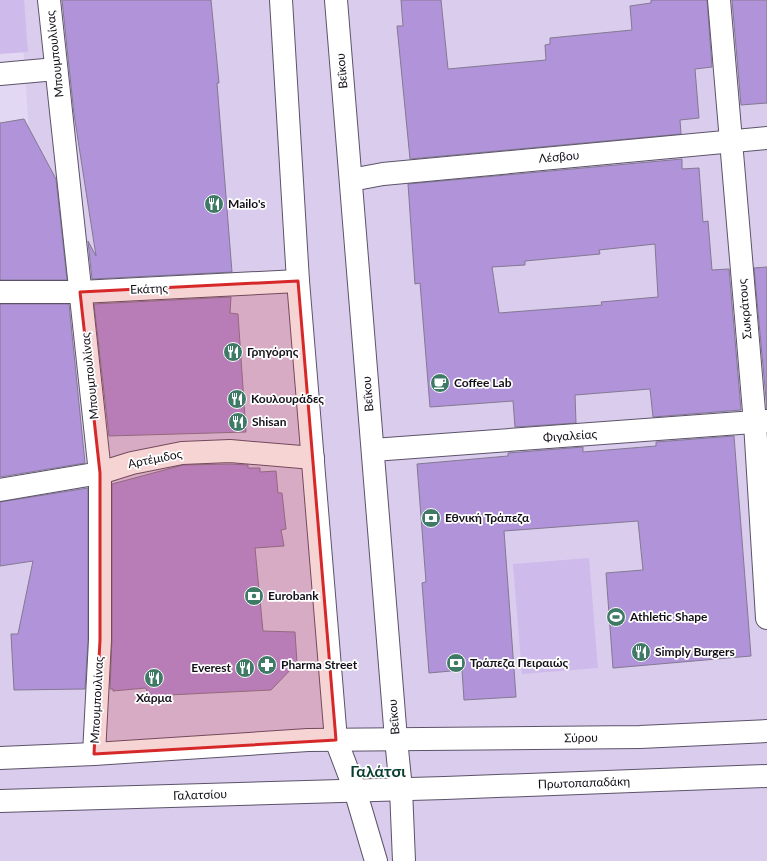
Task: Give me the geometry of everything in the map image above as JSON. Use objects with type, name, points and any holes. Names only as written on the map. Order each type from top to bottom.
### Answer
[{"type":"street","name":"Μπουμπουλίνας","points":[[49,0],[100,473],[100,640],[94,754]]},
{"type":"street","points":[[281,0],[298,281],[336,740],[355,790],[376,861]]},
{"type":"street","name":"Βεΐκου","points":[[336,0],[401,789],[404,861]]},
{"type":"street","name":"Σωκράτους","points":[[719,0],[730,141],[761,422],[767,618]]},
{"type":"street","points":[[0,74],[56,69]]},
{"type":"street","name":"Λέσβου","points":[[351,180],[383,174],[767,138]]},
{"type":"street","name":"Εκάτης","points":[[0,292],[80,292],[298,281]]},
{"type":"street","name":"Φιγαλείας","points":[[372,450],[761,422]]},
{"type":"street","name":"Αρτέμιδος","points":[[0,490],[100,473],[132,463],[182,453],[230,451],[313,458]]},
{"type":"street","name":"Σύρου","points":[[396,739],[640,737],[767,731]]},
{"type":"street","points":[[0,758],[94,754],[308,740],[396,739]]},
{"type":"street","name":"Πρωτοπαπαδάκη","points":[[401,789],[767,776]]},
{"type":"street","name":"Γαλατσίου","points":[[0,801],[401,789]]},
{"type":"highlighted area","points":[[298,281],[336,740],[94,754],[100,640],[100,473],[80,292]]},
{"type":"shaded area","points":[[0,0],[24,0],[28,52],[0,54]]},
{"type":"shaded area","points":[[20,0],[767,0],[767,861],[0,861],[0,550],[57,547]]},
{"type":"shaded area","points":[[589,558],[598,668],[522,674],[513,564]]},
{"type":"building","points":[[62,0],[211,0],[219,83],[217,83],[232,272],[92,279],[88,241],[96,256],[74,114]]},
{"type":"building","points":[[401,0],[441,0],[448,69],[546,60],[545,45],[550,44],[550,38],[632,30],[630,6],[651,3],[651,0],[707,0],[712,67],[695,69],[699,118],[680,120],[681,134],[410,159],[397,26],[403,26]]},
{"type":"building","points":[[732,0],[767,0],[767,103],[741,105]]},
{"type":"building","points":[[24,119],[56,179],[67,280],[0,280],[0,123]]},
{"type":"building","points":[[682,159],[682,169],[699,168],[703,222],[708,221],[712,270],[729,269],[741,410],[653,417],[650,389],[575,395],[576,423],[515,427],[513,401],[430,407],[420,283],[415,284],[408,184]],"holes":[[[655,244],[658,297],[601,302],[602,305],[499,313],[492,267],[525,265],[525,261],[600,254],[599,250]]]},
{"type":"building","points":[[767,267],[767,409],[754,268]]},
{"type":"building","points":[[231,297],[230,313],[238,314],[246,432],[109,436],[94,304]]},
{"type":"building","points":[[0,304],[69,304],[85,463],[0,477]]},
{"type":"building","points":[[734,436],[751,656],[613,668],[606,573],[643,570],[638,521],[504,531],[516,697],[464,700],[462,670],[429,673],[422,583],[426,582],[417,464],[508,456],[508,453],[583,447],[583,452],[656,446],[656,442]]},
{"type":"building","points":[[183,465],[248,465],[248,468],[260,468],[260,472],[276,471],[278,493],[282,493],[286,529],[281,530],[284,546],[255,548],[263,631],[295,632],[297,663],[271,690],[148,696],[146,688],[113,691],[113,689],[110,689],[112,640],[112,484]]},
{"type":"building","points":[[88,488],[88,640],[85,689],[14,690],[11,634],[18,634],[33,561],[0,566],[0,502]]},
{"type":"place","name":"Mailo's","points":[[214,204]]},
{"type":"place","name":"Γρηγόρης","points":[[233,352]]},
{"type":"place","name":"Coffee Lab","points":[[440,383]]},
{"type":"place","name":"Κουλουράδες","points":[[237,399]]},
{"type":"place","name":"Shisan","points":[[238,422]]},
{"type":"place","name":"Εθνική Τράπεζα","points":[[431,518]]},
{"type":"place","name":"Eurobank","points":[[254,596]]},
{"type":"place","name":"Athletic Shape","points":[[616,617]]},
{"type":"place","name":"Simply Burgers","points":[[641,652]]},
{"type":"place","name":"Τράπεζα Πειραιώς","points":[[456,663]]},
{"type":"place","name":"Pharma Street","points":[[267,665]]},
{"type":"place","name":"Everest","points":[[245,668]]},
{"type":"place","name":"Χάρμα","points":[[154,678]]},
{"type":"district","name":"Γαλάτσι","points":[[378,771]]}]
